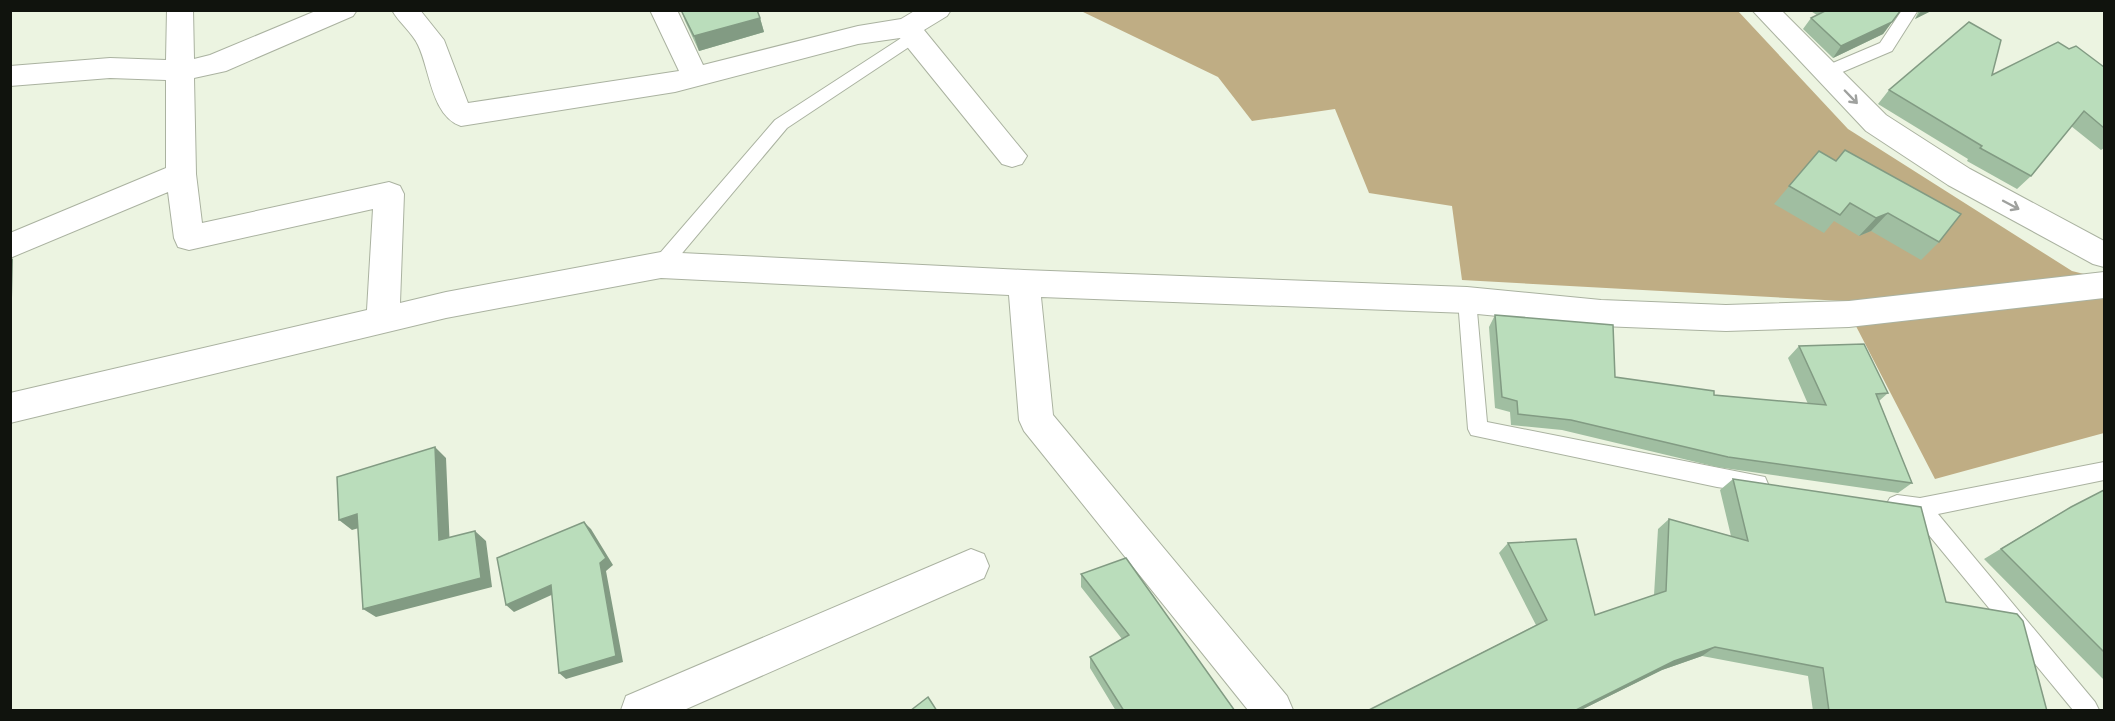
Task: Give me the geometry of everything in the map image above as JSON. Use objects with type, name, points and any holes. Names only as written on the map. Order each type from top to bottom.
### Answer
[{"type":"street","points":[[180,10],[181,174],[189,238],[388,194],[383,320]]},
{"type":"street","points":[[10,76],[110,68],[182,71],[216,64],[344,10]]},
{"type":"street","points":[[405,10],[430,40],[453,104],[461,114],[675,81],[858,35],[909,33],[938,10]]},
{"type":"street","points":[[663,10],[695,76]]},
{"type":"street","points":[[844,10],[858,35]]},
{"type":"street","points":[[1765,10],[1876,123],[1959,177],[2104,255]]},
{"type":"street","points":[[909,33],[1012,156]]},
{"type":"street","points":[[10,246],[181,174]]},
{"type":"street","points":[[10,408],[446,305],[661,265],[1024,283],[1467,300],[1601,314],[1726,318],[1849,314],[2104,285]]},
{"type":"street","points":[[1024,283],[1036,420],[1273,711]]},
{"type":"street","points":[[640,711],[972,566]]},
{"type":"lane","points":[[1827,72],[1886,47],[1910,10]]},
{"type":"lane","points":[[661,265],[781,124],[909,33]]},
{"type":"lane","points":[[1467,300],[1478,429],[1717,478],[1773,486]]},
{"type":"lane","points":[[1875,501],[1920,508],[2104,471]]},
{"type":"lane","points":[[1920,508],[2087,711]]},
{"type":"shaded area","points":[[1081,11],[1738,11],[1848,129],[2072,271],[2104,279],[2104,433],[1935,479],[1843,301],[1462,280],[1452,206],[1369,193],[1335,109],[1252,121],[1218,77]]},
{"type":"building","points":[[681,10],[757,10],[760,18],[694,36]]},
{"type":"building","points":[[1827,10],[1901,10],[1892,22],[1841,46],[1811,18]]},
{"type":"building","points":[[1969,22],[2001,40],[1992,75],[2058,42],[2069,49],[2076,46],[2104,67],[2104,128],[2084,111],[2031,176],[1980,148],[1982,146],[1889,90]]},
{"type":"building","points":[[1845,150],[1961,214],[1939,242],[1888,213],[1876,218],[1850,203],[1840,215],[1789,186],[1819,151],[1836,161]]},
{"type":"building","points":[[1495,315],[1613,325],[1615,377],[1714,391],[1714,395],[1826,405],[1799,346],[1864,344],[1888,393],[1876,394],[1912,483],[1728,457],[1571,420],[1518,414],[1517,401],[1502,397]]},
{"type":"building","points":[[435,447],[439,540],[475,531],[481,578],[363,609],[357,514],[339,520],[337,477]]},
{"type":"building","points":[[1733,479],[1921,507],[1946,602],[2017,614],[2023,621],[2047,711],[1829,711],[1823,668],[1715,647],[1674,661],[1574,711],[1367,711],[1547,620],[1508,543],[1576,539],[1595,615],[1666,591],[1669,519],[1748,541]]},
{"type":"building","points":[[2104,490],[2104,652],[2001,549]]},
{"type":"building","points":[[584,522],[606,558],[600,563],[616,656],[559,673],[551,585],[506,605],[497,558]]},
{"type":"building","points":[[1126,558],[1235,711],[1124,711],[1090,657],[1129,635],[1081,574]]},
{"type":"building","points":[[928,697],[937,711],[910,711]]}]
